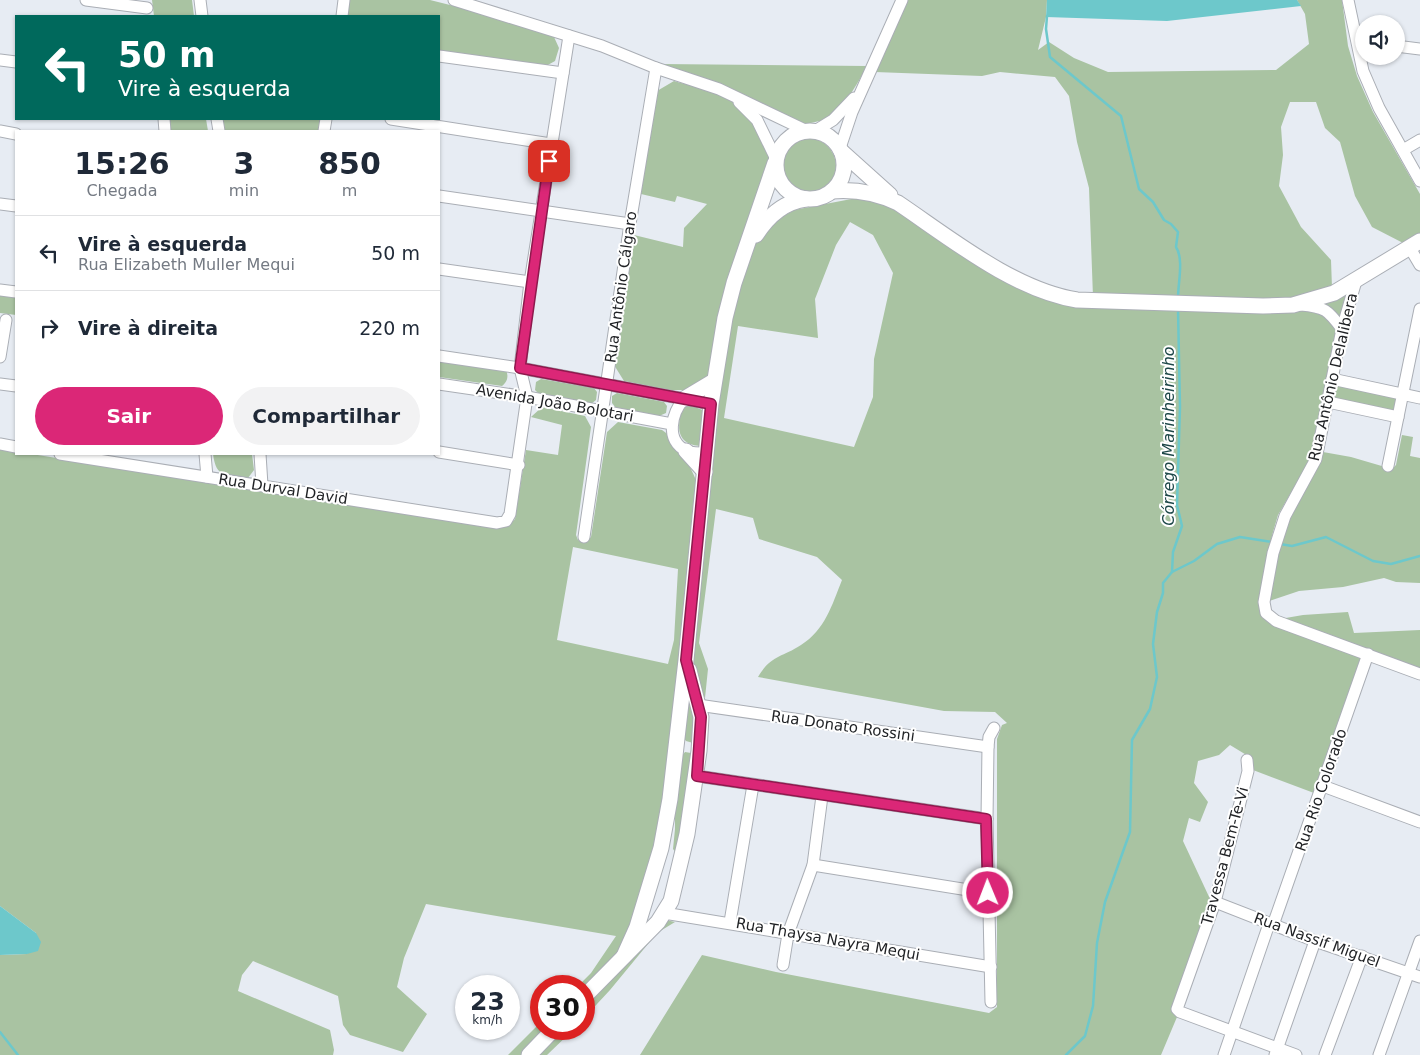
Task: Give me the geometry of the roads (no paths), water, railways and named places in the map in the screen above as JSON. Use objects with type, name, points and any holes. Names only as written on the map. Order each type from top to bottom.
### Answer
[{"type":"main road","points":[[624,956],[637,927],[661,848],[670,799],[686,660],[711,404],[725,318],[776,161],[785,141],[791,136],[811,131],[833,140],[898,203]]},
{"type":"main road","points":[[746,251],[764,222],[773,214],[794,200],[820,198],[832,191],[841,179],[844,165],[841,149]]},
{"type":"main road","points":[[776,161],[777,176],[784,187],[794,195],[806,199]]},
{"type":"main road","points":[[832,191],[865,191],[898,203],[999,269],[1051,294],[1077,300],[1263,306],[1293,305],[1334,293],[1415,245]]},
{"type":"main road","points":[[684,399],[714,381]]},
{"type":"main road","points":[[686,451],[705,472]]},
{"type":"main road","points":[[595,986],[664,913],[670,902],[687,834],[697,776],[699,751],[701,717],[686,660]]},
{"type":"main road","points":[[676,748],[699,751]]},
{"type":"main road","points":[[670,799],[673,813],[669,852],[671,856],[680,858]]},
{"type":"main road","points":[[529,1055],[543,1040]]},
{"type":"street","points":[[86,0],[147,8]]},
{"type":"street","points":[[200,0],[202,15]]},
{"type":"street","points":[[342,15],[344,0]]},
{"type":"street","points":[[454,0],[476,5],[602,46],[656,68],[719,89],[811,131],[840,114],[861,90]]},
{"type":"street","points":[[841,149],[861,90],[902,0]]},
{"type":"street","points":[[1348,0],[1355,26]]},
{"type":"street","points":[[440,452],[519,465],[527,397],[520,368],[530,282],[543,212],[551,144],[569,36]]},
{"type":"street","points":[[1405,47],[1420,49]]},
{"type":"street","points":[[440,56],[562,73]]},
{"type":"street","points":[[0,60],[15,62]]},
{"type":"street","points":[[1362,65],[1363,71],[1379,108],[1420,181]]},
{"type":"street","name":"Rua Antônio Cálgaro","points":[[584,537],[630,224],[656,68]]},
{"type":"street","points":[[719,89],[741,103],[757,120],[776,161]]},
{"type":"street","points":[[397,120],[551,144]]},
{"type":"street","points":[[0,131],[15,134]]},
{"type":"street","points":[[1403,150],[1420,140]]},
{"type":"street","points":[[440,196],[630,224]]},
{"type":"street","points":[[0,204],[15,206]]},
{"type":"street","points":[[1415,245],[1420,265]]},
{"type":"street","points":[[440,269],[530,282]]},
{"type":"street","name":"Rua Antônio Delalibera","points":[[1356,281],[1342,329],[1316,459],[1295,494],[1278,536],[1264,602],[1266,613],[1276,621],[1368,654]]},
{"type":"street","points":[[0,290],[15,292]]},
{"type":"street","points":[[1293,305],[1322,308],[1329,312],[1342,329]]},
{"type":"street","points":[[1388,466],[1420,309]]},
{"type":"street","points":[[0,357],[7,320]]},
{"type":"street","name":"Avenida João Bolotari","points":[[440,356],[520,368],[711,404]]},
{"type":"street","points":[[1332,379],[1420,398]]},
{"type":"street","points":[[0,384],[15,386]]},
{"type":"street","name":"Avenida João Bolotari","points":[[440,384],[527,397],[672,424]]},
{"type":"street","points":[[684,399],[675,410],[672,424],[673,435],[678,444],[686,451],[707,453]]},
{"type":"street","points":[[1328,402],[1398,417]]},
{"type":"street","points":[[0,444],[15,447]]},
{"type":"street","name":"Rua Durval David","points":[[66,455],[497,523],[506,521],[510,514],[519,465]]},
{"type":"street","points":[[205,455],[208,477]]},
{"type":"street","points":[[260,455],[262,485]]},
{"type":"street","points":[[1368,654],[1420,674]]},
{"type":"street","name":"Rua Rio Colorado","points":[[1224,1055],[1323,786],[1368,654]]},
{"type":"street","name":"Rua Donato Rossini","points":[[698,705],[988,747]]},
{"type":"street","points":[[991,1002],[986,819],[988,747],[989,736],[994,728]]},
{"type":"street","name":"Travessa Bem-Te-Vi","points":[[1232,1031],[1176,1009],[1215,902],[1248,771],[1247,760]]},
{"type":"street","points":[[697,776],[986,819]]},
{"type":"street","points":[[730,922],[753,784]]},
{"type":"street","points":[[1323,786],[1420,822]]},
{"type":"street","points":[[783,965],[788,934],[813,865],[822,796]]},
{"type":"street","points":[[813,865],[988,893]]},
{"type":"street","name":"Rua Nassif Miguel","points":[[1215,902],[1315,941],[1420,977]]},
{"type":"street","name":"Rua Thaysa Nayra Mequi","points":[[664,913],[730,922],[788,934],[990,967]]},
{"type":"street","points":[[1276,1051],[1315,941]]},
{"type":"street","points":[[1379,1055],[1420,941]]},
{"type":"street","points":[[1325,1055],[1362,956]]},
{"type":"street","points":[[1232,1031],[1276,1051],[1296,1055]]},
{"type":"water","points":[[1047,0],[1297,0],[1301,6],[1167,21],[1046,17]]},
{"type":"water","points":[[0,906],[36,933],[41,942],[38,951],[27,954],[0,955]]},
{"type":"waterway","name":"Córrego Marinheirinho","points":[[1047,16],[1046,29],[1050,57],[1121,116],[1139,189],[1153,202],[1164,220],[1171,224],[1178,232],[1176,247],[1180,258],[1178,298]]},
{"type":"waterway","name":"Córrego Marinheirinho","points":[[1066,1055],[1085,1036],[1093,1006],[1097,943],[1105,902],[1130,832],[1132,740],[1150,709],[1157,677],[1153,644],[1157,612],[1163,593],[1163,583],[1172,572],[1173,552],[1182,526],[1177,505],[1180,407],[1178,309]]},
{"type":"waterway","points":[[1172,572],[1194,561],[1217,544],[1240,537],[1272,542]]},
{"type":"waterway","points":[[1280,544],[1292,546],[1326,537],[1373,561],[1391,564],[1420,556]]},
{"type":"waterway","points":[[0,1032],[18,1055]]}]
